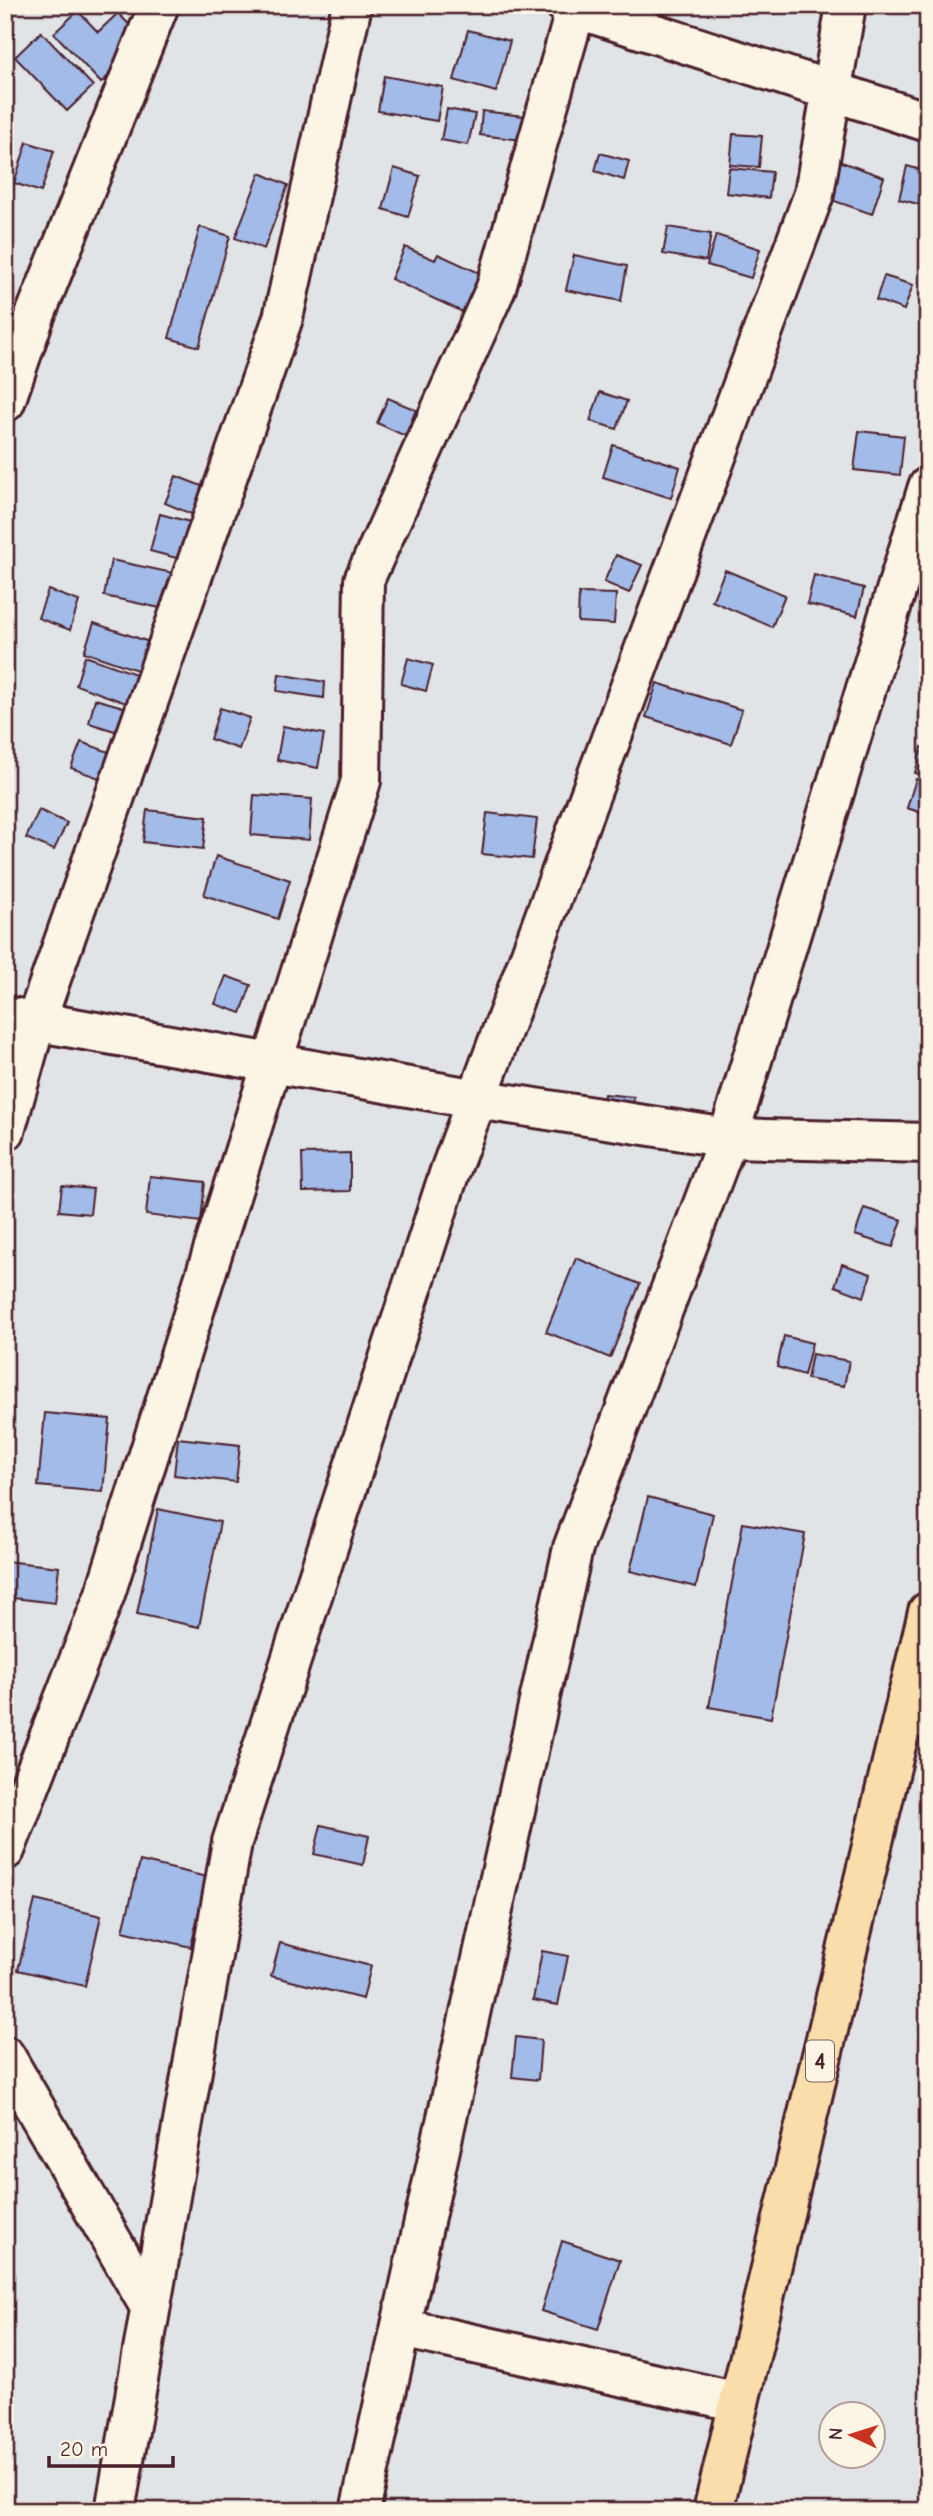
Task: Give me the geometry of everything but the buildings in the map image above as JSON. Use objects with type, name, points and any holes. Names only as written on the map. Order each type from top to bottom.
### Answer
[{"type":"highway","name":"4","points":[[713,2511],[917,1709],[928,1612]]},
{"type":"street","points":[[5,402],[34,318],[159,5]]},
{"type":"street","points":[[5,1131],[21,1019],[283,318],[352,5]]},
{"type":"street","points":[[566,5],[928,122]]},
{"type":"street","points":[[5,1850],[105,1594],[361,781],[364,580],[496,289],[577,5]]},
{"type":"street","points":[[115,2511],[232,1842],[450,1171],[814,194],[846,5]]},
{"type":"street","points":[[360,2511],[573,1548],[728,1138],[928,487]]},
{"type":"street","points":[[21,1019],[477,1099],[728,1138],[928,1143]]},
{"type":"street","points":[[5,2056],[150,2307]]},
{"type":"street","points":[[401,2328],[739,2402]]}]
